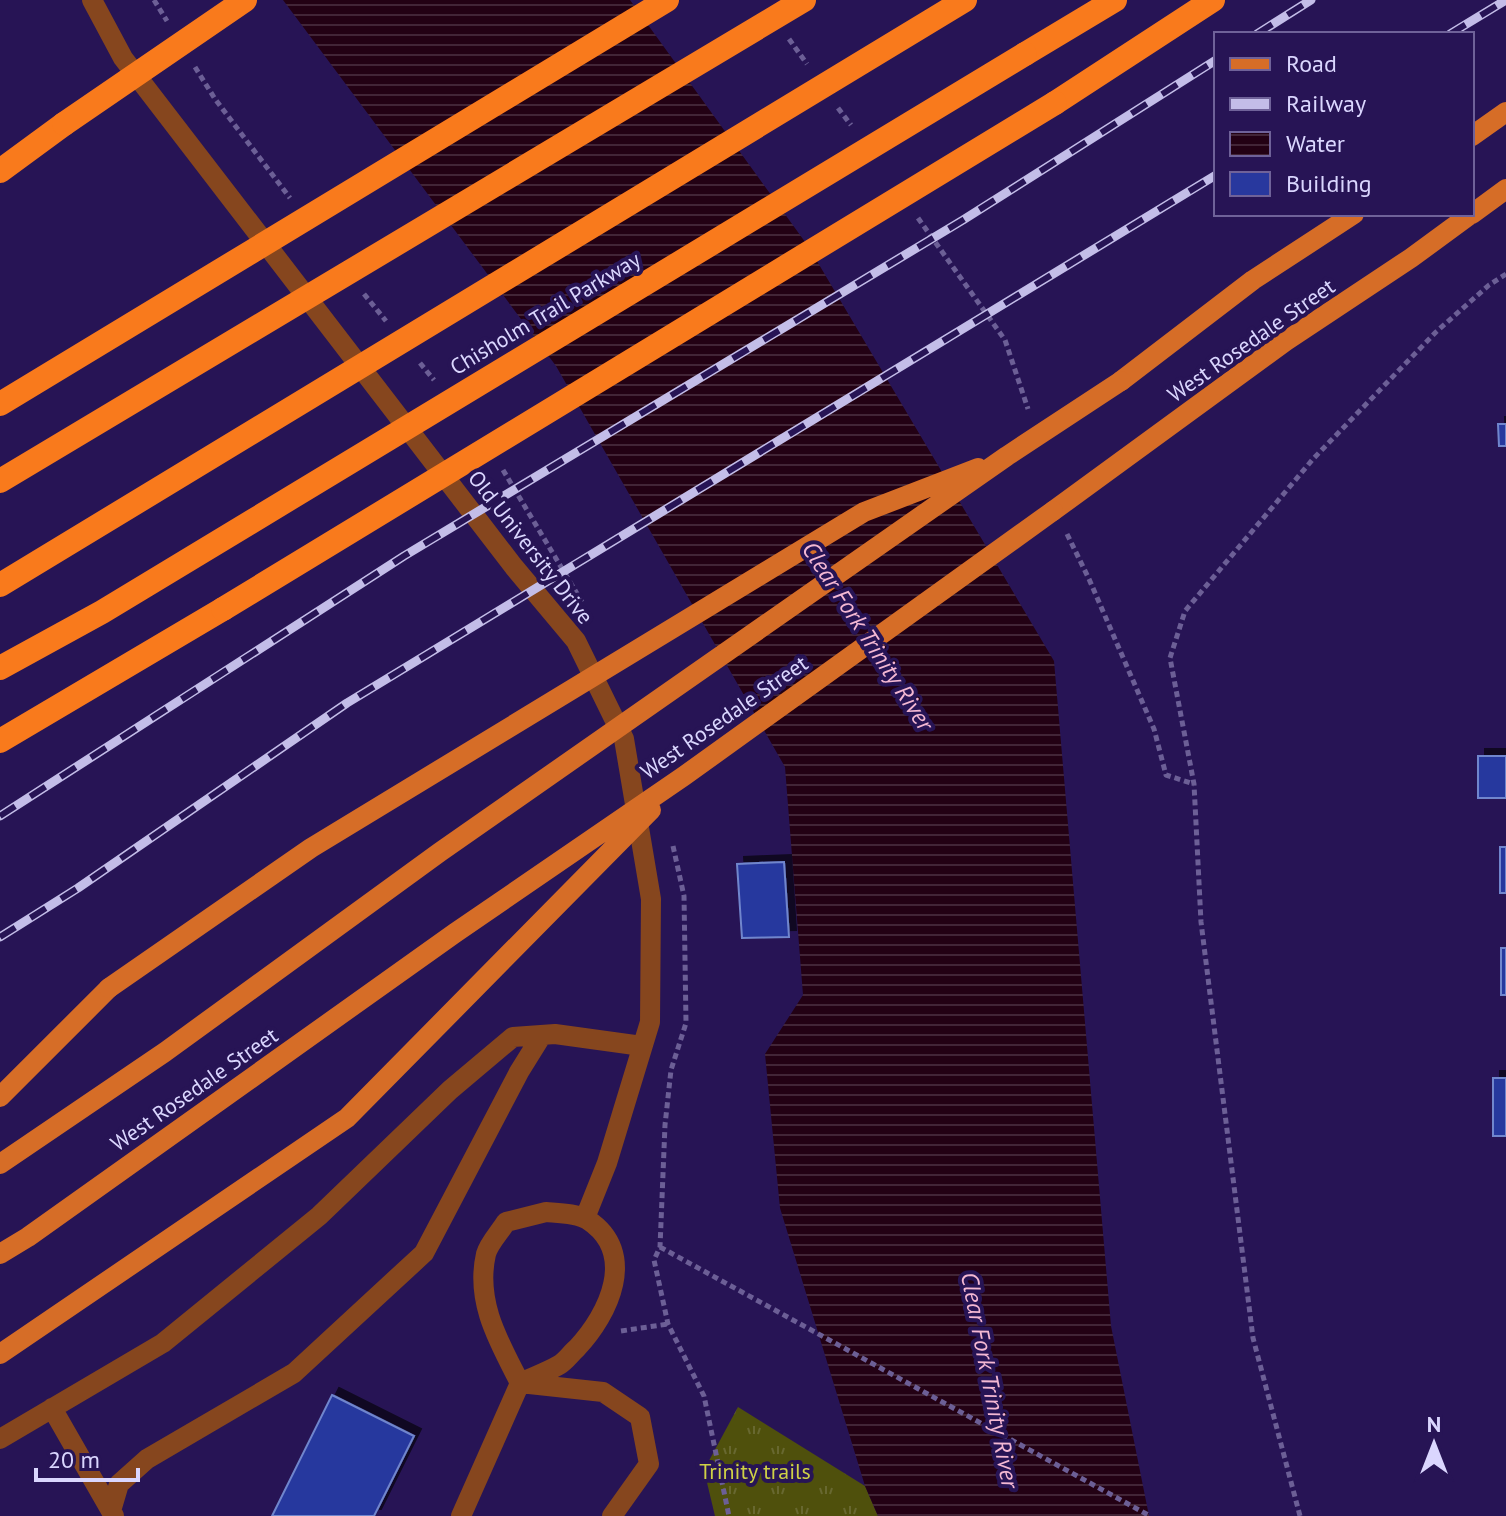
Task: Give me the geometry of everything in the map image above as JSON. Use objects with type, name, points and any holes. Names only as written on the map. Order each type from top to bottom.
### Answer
[{"type":"highway","points":[[0,171],[245,0]]},
{"type":"highway","points":[[0,404],[667,0]]},
{"type":"highway","points":[[0,481],[804,0]]},
{"type":"highway","points":[[0,585],[965,0]]},
{"type":"highway","name":"Chisholm Trail Parkway","points":[[0,668],[102,612],[1115,0]]},
{"type":"highway","points":[[0,741],[223,609],[1055,103],[1213,0]]},
{"type":"main road","points":[[1474,135],[1506,112]]},
{"type":"main road","name":"West Rosedale Street","points":[[1474,213],[1506,189]]},
{"type":"main road","name":"West Rosedale Street","points":[[0,1164],[165,1052],[440,852],[1007,456],[1121,381],[1253,280],[1351,216]]},
{"type":"main road","name":"West Rosedale Street","points":[[0,1254],[455,933],[684,776],[1286,341],[1469,216]]},
{"type":"main road","points":[[0,1097],[109,988],[311,848],[864,512],[1007,456]]},
{"type":"main road","points":[[0,1354],[347,1118],[684,776]]},
{"type":"lane","name":"Old University Drive","points":[[92,0],[123,58],[514,567],[576,641],[624,739],[651,899],[650,1022],[607,1163],[585,1218]]},
{"type":"lane","points":[[0,1439],[163,1343],[319,1216],[450,1090],[513,1037],[555,1034],[642,1046]]},
{"type":"lane","points":[[113,1513],[119,1484],[147,1459],[294,1373],[424,1253],[519,1072],[542,1035]]},
{"type":"lane","points":[[461,1516],[520,1383],[561,1364],[589,1335],[609,1300],[616,1270],[612,1250],[602,1232],[585,1218],[546,1212],[506,1222],[487,1251],[483,1291],[491,1325],[520,1383]]},
{"type":"lane","points":[[520,1383],[603,1392],[640,1417],[649,1464],[612,1516]]},
{"type":"lane","points":[[52,1408],[113,1513]]},
{"type":"path","points":[[1300,1516],[1253,1338],[1201,922],[1194,784],[1170,658],[1185,611],[1313,459],[1436,332],[1506,274]]},
{"type":"path","points":[[1054,511],[1094,591],[1154,729],[1166,775],[1194,784]]},
{"type":"path","points":[[660,1247],[1150,1516]]},
{"type":"path","points":[[589,1335],[668,1324]]},
{"type":"green space","name":"Trinity trails","points":[[738,1407],[865,1486],[878,1516],[715,1516],[704,1470]]},
{"type":"water","name":"Clear Fork Trinity River","points":[[283,0],[630,0],[808,246],[1054,661],[1111,1326],[1149,1516],[878,1516],[865,1486],[780,1208],[765,1054],[803,995],[785,767],[556,366]]},
{"type":"building","points":[[1498,424],[1506,424],[1506,446],[1499,446]]},
{"type":"building","points":[[1478,756],[1506,756],[1506,798],[1478,798]]},
{"type":"building","points":[[1500,847],[1506,847],[1506,893],[1500,893]]},
{"type":"building","points":[[784,862],[789,937],[742,938],[737,864]]},
{"type":"building","points":[[1501,948],[1506,948],[1506,995],[1501,995]]},
{"type":"building","points":[[1493,1078],[1506,1078],[1506,1136],[1493,1136]]},
{"type":"building","points":[[332,1395],[414,1436],[374,1516],[272,1516]]},
{"type":"railway","points":[[1260,32],[1311,0]]},
{"type":"railway","points":[[1453,32],[1506,0]]},
{"type":"railway","points":[[0,816],[404,556],[963,220],[1214,61]]},
{"type":"railway","points":[[0,937],[78,888],[347,703],[1214,176]]}]
